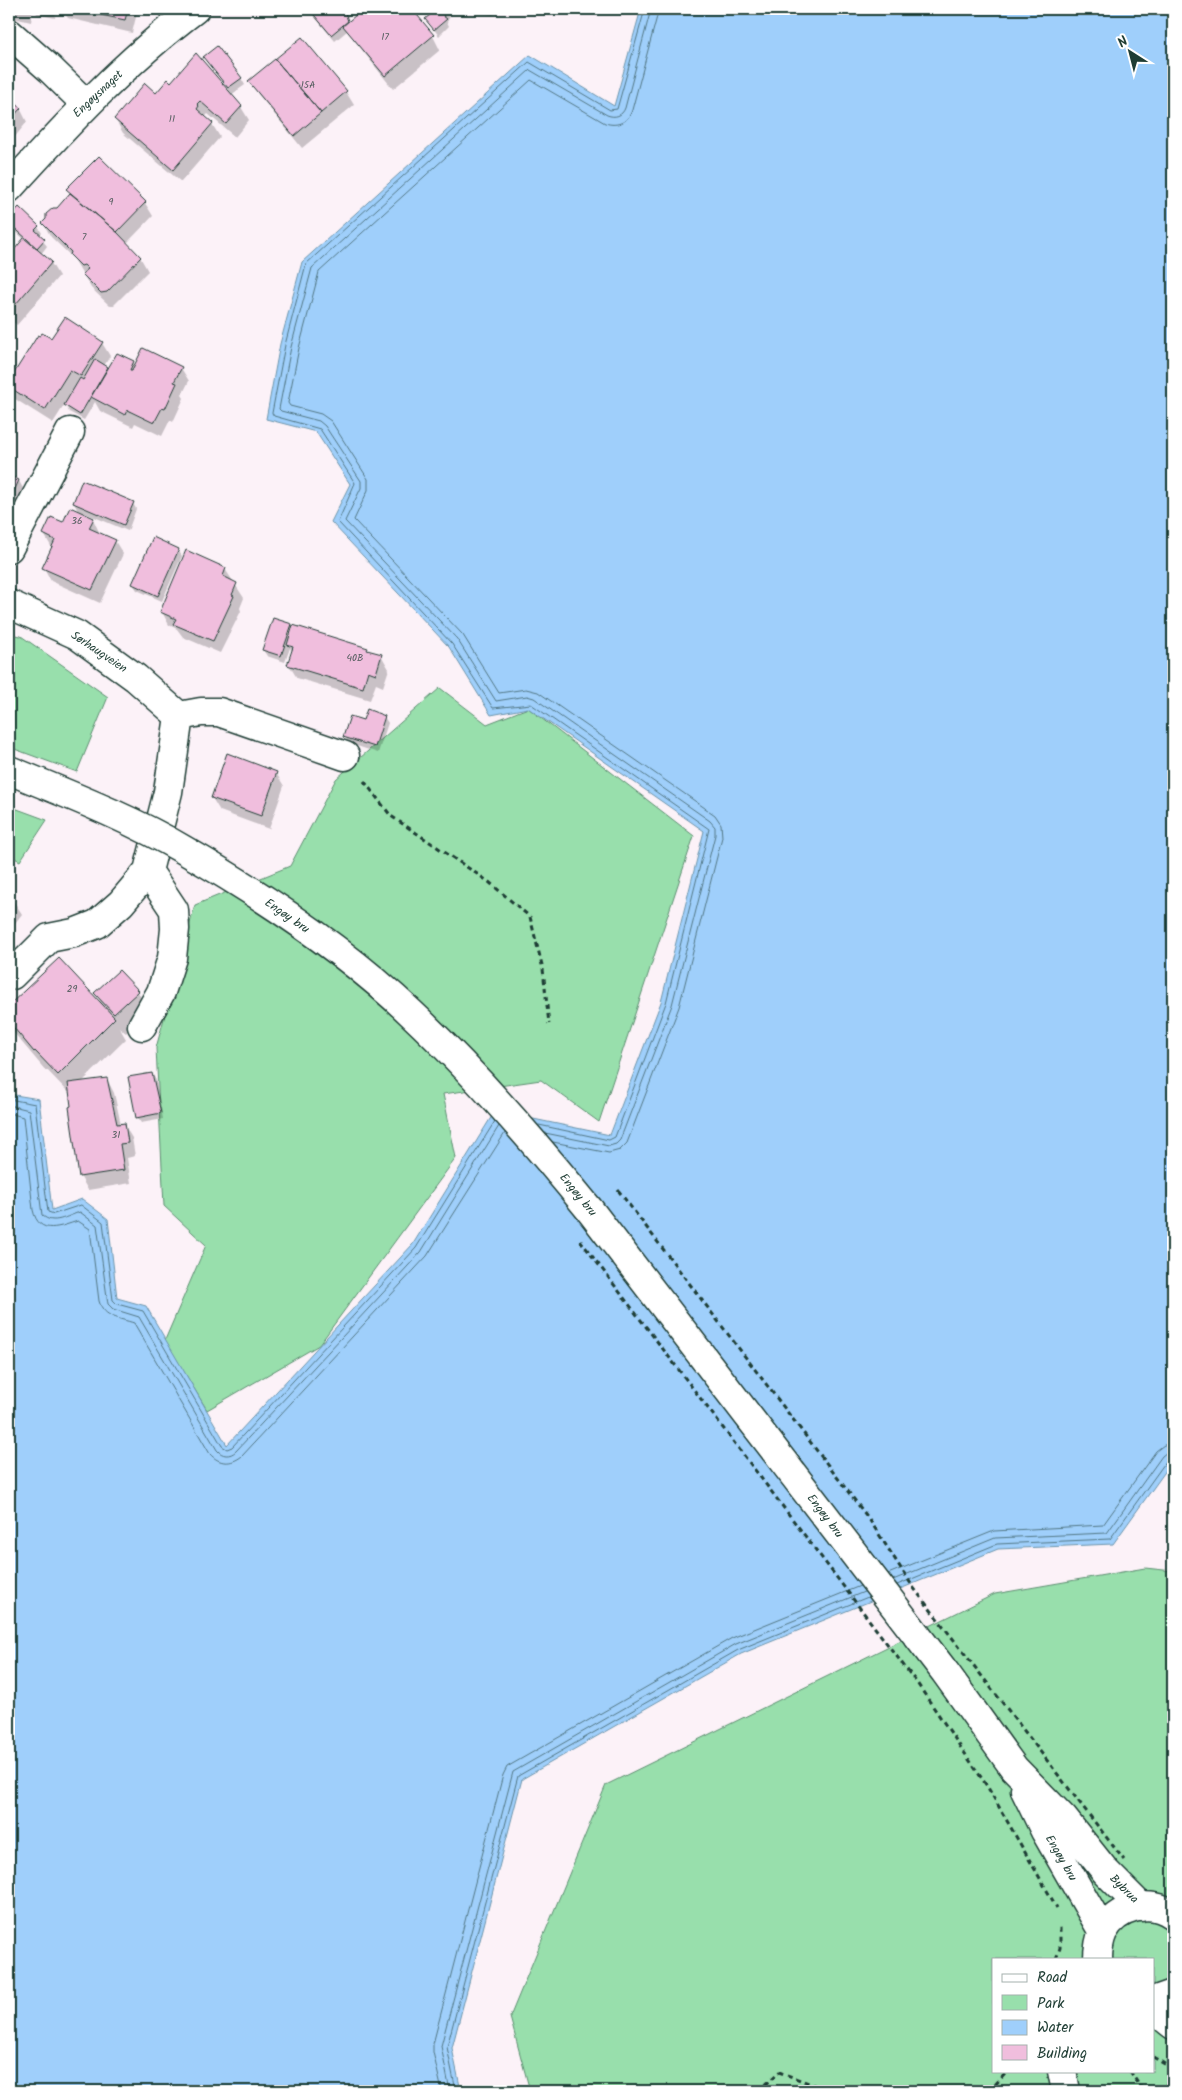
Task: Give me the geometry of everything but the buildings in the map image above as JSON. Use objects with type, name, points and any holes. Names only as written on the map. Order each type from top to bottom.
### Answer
[{"type":"main road","name":"Engøysnaget","points":[[9,188],[86,104],[122,70],[196,9]]},
{"type":"main road","points":[[9,33],[86,104]]},
{"type":"main road","points":[[9,548],[70,432]]},
{"type":"main road","name":"Sørhaugveien","points":[[9,604],[77,635],[136,678],[179,716]]},
{"type":"main road","points":[[12,975],[49,938],[74,933],[97,924],[120,903],[148,871],[168,792],[179,716],[201,712],[218,712],[345,756]]},
{"type":"main road","name":"Engøy bru","points":[[9,770],[62,792],[183,849],[230,878],[290,917],[348,960],[410,1012],[451,1052],[496,1097],[589,1209],[944,1672],[1014,1768],[1063,1818],[1115,1866]]},
{"type":"main road","points":[[142,1026],[161,992],[172,958],[175,929],[174,910],[148,871]]},
{"type":"main road","name":"Engøy bru","points":[[1014,1768],[1045,1831],[1103,1932]]},
{"type":"main road","name":"Bybrua","points":[[1115,1866],[1141,1907]]},
{"type":"main road","points":[[1098,1958],[1099,1945],[1103,1932],[1125,1910],[1156,1907],[1173,1915]]},
{"type":"main road","points":[[1154,2001],[1173,1994]]},
{"type":"main road","points":[[1154,2010],[1173,2025]]},
{"type":"path","points":[[345,756],[391,816],[489,882],[530,917],[543,969],[549,1024]]},
{"type":"path","points":[[614,1185],[869,1519],[913,1587],[1115,1866]]},
{"type":"path","points":[[576,1236],[917,1683],[987,1786],[1057,1908],[1058,1915]]},
{"type":"path","points":[[1056,1958],[1060,1948],[1059,1922]]},
{"type":"path","points":[[1154,2058],[1173,2069]]},
{"type":"path","points":[[759,2091],[779,2072],[830,2091]]},
{"type":"path","points":[[989,2091],[1007,2072]]},
{"type":"path","points":[[1131,2072],[1144,2091]]},
{"type":"path","points":[[1160,2091],[1173,2077]]},
{"type":"green space","points":[[9,634],[21,636],[108,697],[77,772],[9,747]]},
{"type":"green space","points":[[440,688],[487,724],[528,708],[694,836],[599,1122],[541,1080],[443,1094],[456,1158],[319,1345],[207,1410],[165,1340],[206,1245],[164,1206],[156,1048],[195,905],[290,866],[336,779]]},
{"type":"green space","points":[[9,806],[47,820],[20,861],[9,855]]},
{"type":"green space","points":[[1145,1568],[1173,1571],[1173,2091],[530,2091],[510,2017],[606,1785],[995,1594]]},
{"type":"water","points":[[641,9],[1173,9],[1173,1464],[1172,1462],[1113,1544],[998,1549],[741,1654],[522,1779],[452,2048],[461,2091],[9,2091],[9,1094],[39,1099],[52,1210],[82,1199],[108,1219],[117,1298],[146,1306],[227,1445],[413,1244],[495,1111],[610,1135],[661,1002],[704,831],[528,708],[491,715],[449,647],[331,522],[350,484],[316,432],[266,419],[280,344],[302,262],[530,55],[614,106]]}]
